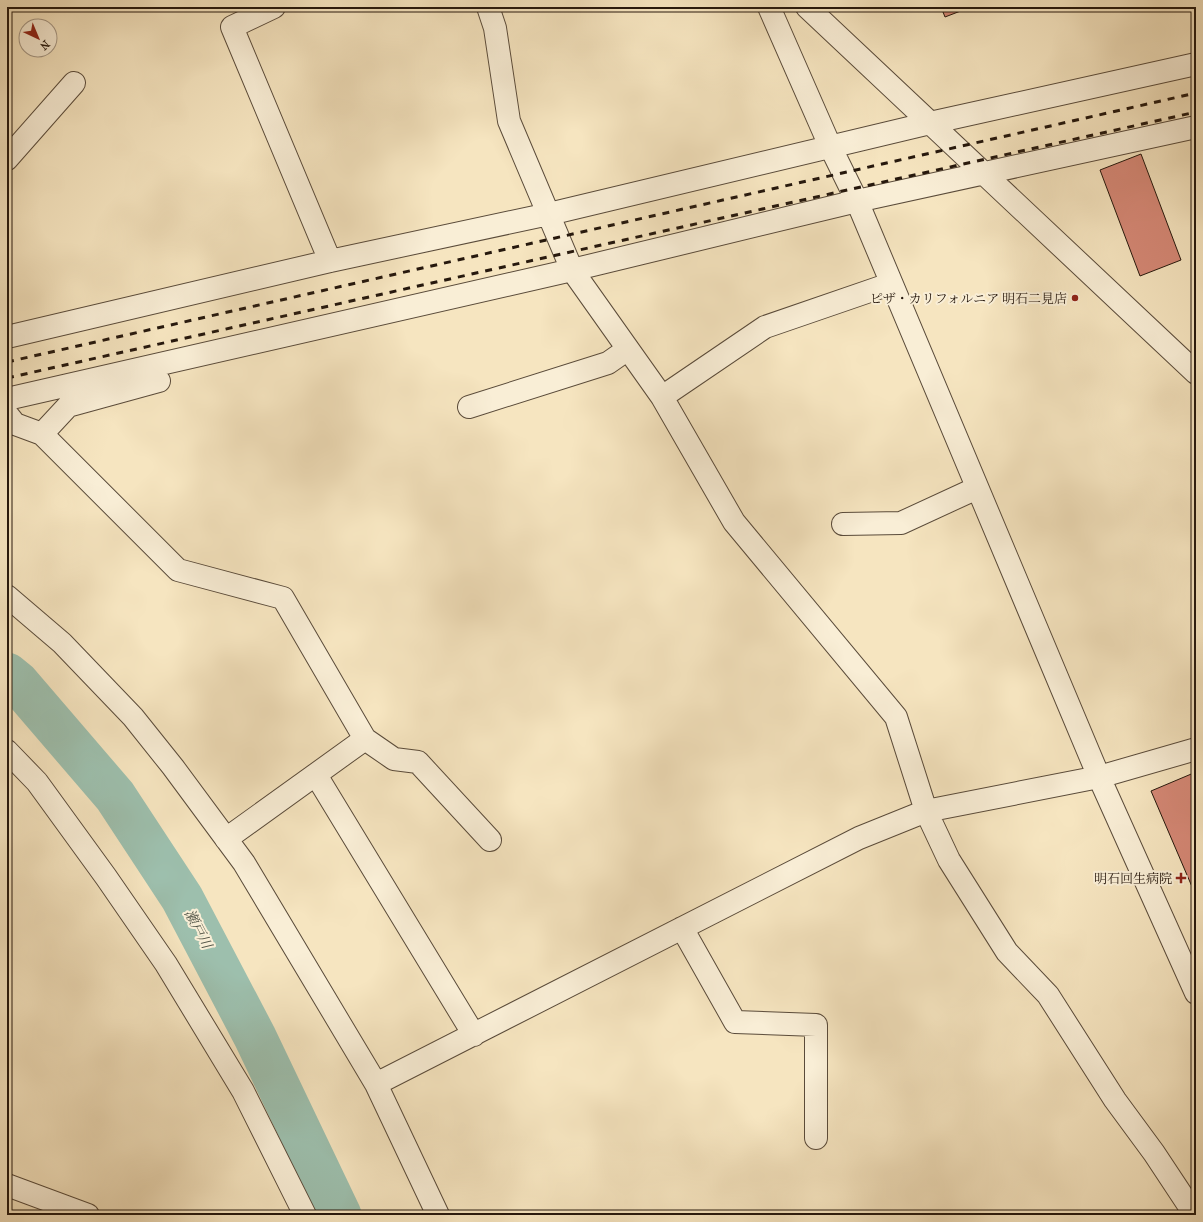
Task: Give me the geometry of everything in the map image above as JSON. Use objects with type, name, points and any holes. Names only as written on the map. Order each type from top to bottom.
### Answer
[{"type":"street","points":[[274,7],[232,27],[330,261]]},
{"type":"street","points":[[488,7],[495,28],[509,121],[572,270],[662,397],[734,522],[896,717],[926,811],[949,860],[1007,952],[1048,995],[1115,1100],[1154,1153],[1195,1215]]},
{"type":"street","points":[[769,7],[830,146],[857,201],[890,284],[1099,777],[1196,993]]},
{"type":"street","points":[[807,7],[1196,373]]},
{"type":"street","points":[[7,337],[330,261],[549,214],[930,123],[1196,64]]},
{"type":"street","points":[[7,159],[74,83]]},
{"type":"street","points":[[7,399],[572,270],[857,201],[1196,127]]},
{"type":"street","points":[[662,397],[765,326],[890,284]]},
{"type":"street","points":[[469,407],[608,363],[628,349]]},
{"type":"street","points":[[42,434],[68,406],[159,381]]},
{"type":"street","points":[[7,414],[15,424],[42,434],[178,570],[283,598],[365,739],[394,759],[418,762],[490,840]]},
{"type":"street","points":[[843,524],[901,523],[977,488]]},
{"type":"street","points":[[7,596],[62,643],[133,717],[173,767],[244,863],[376,1084],[438,1215]]},
{"type":"street","points":[[226,839],[365,739]]},
{"type":"street","points":[[376,1084],[858,838],[926,811],[1099,777],[1196,749]]},
{"type":"street","points":[[7,751],[37,782],[106,877],[166,964],[243,1091],[305,1215]]},
{"type":"street","points":[[316,774],[474,1035]]},
{"type":"street","points":[[682,928],[735,1022],[816,1025],[816,1138]]},
{"type":"street","points":[[7,1185],[88,1215]]},
{"type":"building","points":[[941,7],[971,7],[945,17]]},
{"type":"building","points":[[1141,154],[1181,260],[1140,276],[1100,170]]},
{"type":"building","points":[[1196,772],[1196,896],[1151,791]]},
{"type":"waterway","name":"瀬戸川","points":[[7,674],[18,683],[115,796],[182,898],[255,1037],[340,1215]]},
{"type":"railway","points":[[7,362],[1196,93]]},
{"type":"railway","points":[[7,378],[1196,112]]},
{"type":"place","name":"ピザ・カリフォルニア 明石二見店","points":[[1075,298]]},
{"type":"place","name":"明石回生病院","points":[[1181,878]]}]
